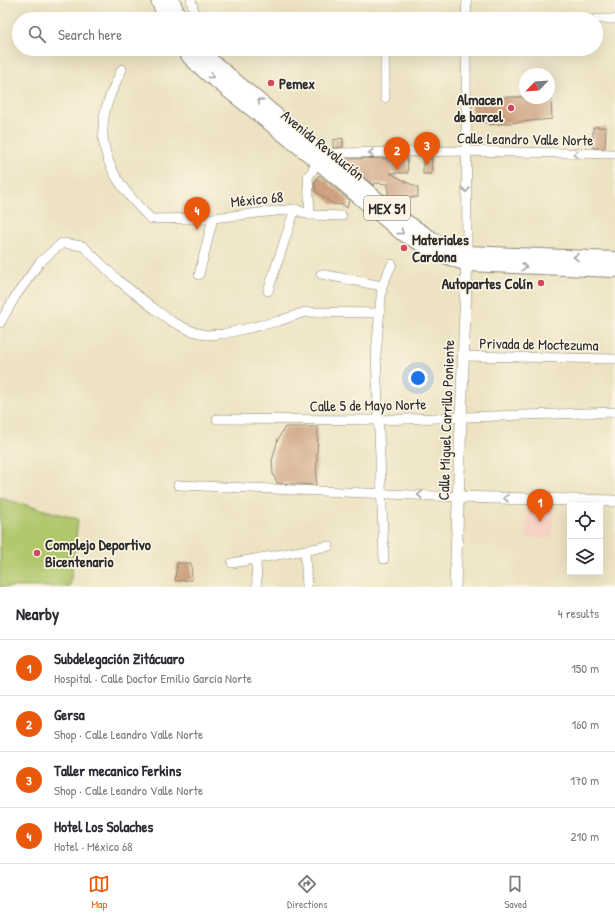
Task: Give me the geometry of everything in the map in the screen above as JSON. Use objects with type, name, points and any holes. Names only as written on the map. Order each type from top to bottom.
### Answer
[{"type":"main road","points":[[158,0],[163,12]]},
{"type":"main road","points":[[172,0],[177,12]]},
{"type":"main road","name":"Avenida Revolución","points":[[189,56],[205,72],[396,215],[434,240],[460,252],[467,259],[615,270]]},
{"type":"main road","name":"Avenida Revolución","points":[[210,56],[322,159]]},
{"type":"main road","name":"Avenida Revolución","points":[[467,259],[615,259]]},
{"type":"street","points":[[192,0],[195,12]]},
{"type":"street","points":[[466,0],[466,12]]},
{"type":"street","points":[[603,19],[615,19]]},
{"type":"street","points":[[385,56],[385,98]]},
{"type":"street","points":[[466,56],[467,259]]},
{"type":"street","name":"México 68","points":[[122,69],[105,112],[102,141],[106,156],[119,184],[151,219],[213,218],[295,209],[310,215],[342,216]]},
{"type":"street","name":"Calle Leandro Valle Norte","points":[[322,159],[337,153],[466,151],[615,154]]},
{"type":"street","points":[[310,215],[308,177],[322,159]]},
{"type":"street","points":[[268,291],[295,209]]},
{"type":"street","points":[[199,274],[213,218]]},
{"type":"street","points":[[0,323],[15,297],[40,262],[62,243],[83,246],[119,282],[171,321],[206,336],[223,334],[279,321],[305,312],[380,313]]},
{"type":"street","name":"Calle Miguel Carrillo Poniente","points":[[455,587],[467,259]]},
{"type":"street","points":[[384,559],[376,354],[382,286],[392,264]]},
{"type":"street","points":[[321,274],[382,286]]},
{"type":"street","name":"Privada de Moctezuma","points":[[463,356],[615,359]]},
{"type":"street","name":"Calle 5 de Mayo Norte","points":[[217,419],[378,420],[615,412]]},
{"type":"street","points":[[178,486],[459,497],[615,501]]},
{"type":"street","points":[[232,563],[329,546]]},
{"type":"street","points":[[305,551],[306,587]]},
{"type":"street","points":[[256,559],[257,587]]},
{"type":"shaded area","points":[[528,505],[554,507],[552,539],[526,537]]},
{"type":"green space","name":"Complejo Deportivo Bicentenario","points":[[0,498],[78,519],[70,587],[0,587]]},
{"type":"building","name":"Almacen de barcel","points":[[472,97],[519,97],[519,104],[551,104],[552,119],[488,125],[486,122],[472,122]]},
{"type":"building","points":[[593,127],[606,127],[605,148],[593,148]]},
{"type":"building","points":[[343,138],[343,147],[333,148],[333,140]]},
{"type":"building","points":[[407,158],[408,173],[390,173],[418,188],[418,197],[391,200],[388,197],[388,184],[374,183],[374,186],[342,159]]},
{"type":"building","points":[[423,158],[432,158],[431,174],[423,174]]},
{"type":"building","points":[[319,175],[349,200],[347,208],[343,205],[332,204],[316,191],[314,183]]},
{"type":"building","points":[[285,427],[318,427],[316,485],[277,483],[273,474],[272,461],[278,439]]},
{"type":"building","points":[[177,563],[191,563],[192,580],[175,581]]},
{"type":"place","name":"Pemex","points":[[271,83]]},
{"type":"place","name":"Almacen de barcel","points":[[511,108]]},
{"type":"place","name":"Taller mecanico Ferkins","points":[[427,165]]},
{"type":"place","name":"Gersa","points":[[397,170]]},
{"type":"place","name":"Hotel Los Solaches","points":[[197,230]]},
{"type":"place","name":"Materiales Cardona","points":[[404,248]]},
{"type":"place","name":"Autopartes Colín","points":[[541,283]]},
{"type":"place","name":"Subdelegación Zitácuaro","points":[[540,522]]},
{"type":"place","name":"Complejo Deportivo Bicentenario","points":[[37,553]]}]
